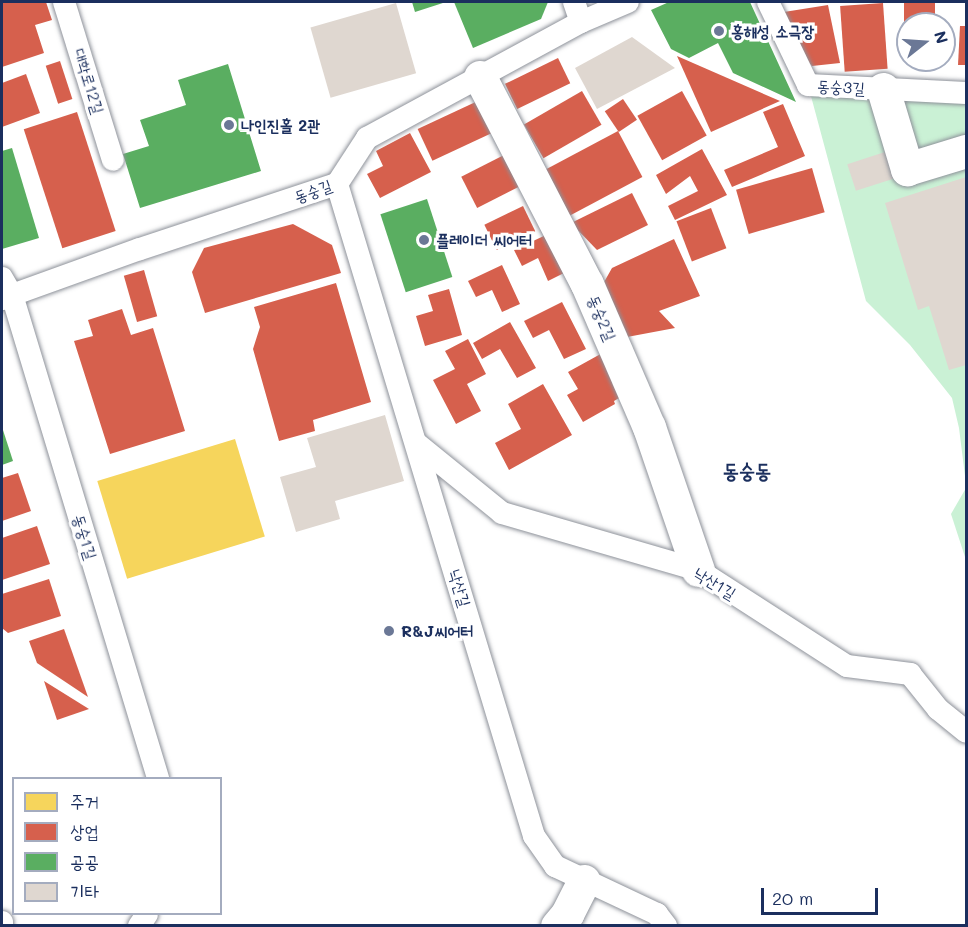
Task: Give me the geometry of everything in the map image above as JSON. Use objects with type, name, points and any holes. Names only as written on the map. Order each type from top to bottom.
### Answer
[{"type":"street","name":"동숭2길","points":[[480,77],[587,284],[649,427],[698,570]]},
{"type":"street","points":[[883,89],[907,169],[966,151]]},
{"type":"street","points":[[557,926],[567,914],[584,881]]},
{"type":"lane","name":"대학로12길","points":[[64,2],[113,160]]},
{"type":"lane","name":"동숭길","points":[[5,291],[337,184],[367,138],[480,77],[578,12],[628,2]]},
{"type":"lane","name":"동숭3길","points":[[768,2],[808,85],[966,93]]},
{"type":"lane","name":"낙산길","points":[[337,184],[534,836],[555,866],[657,914],[666,926]]},
{"type":"lane","name":"동숭1길","points":[[5,291],[158,777]]},
{"type":"lane","name":"낙산1길","points":[[416,443],[502,513],[698,570],[848,666],[910,674],[938,709],[966,732]]},
{"type":"green space","points":[[808,85],[966,93],[966,484],[959,428],[952,398],[910,345],[866,301]]},
{"type":"green space","points":[[966,488],[966,560],[951,514]]},
{"type":"building: 주거","points":[[235,439],[265,537],[127,579],[97,481]]},
{"type":"building: 상업","points":[[2,2],[46,2],[52,20],[35,25],[44,53],[2,67]]},
{"type":"building: 상업","points":[[904,2],[935,2],[935,12],[904,12]]},
{"type":"building: 상업","points":[[883,3],[888,69],[845,72],[840,6]]},
{"type":"building: 상업","points":[[828,5],[840,63],[812,66],[794,49],[784,12]]},
{"type":"building: 상업","points":[[960,26],[966,26],[966,65],[958,65]]},
{"type":"building: 상업","points":[[677,56],[780,101],[711,132]]},
{"type":"building: 상업","points":[[558,58],[570,83],[517,109],[505,84]]},
{"type":"building: 상업","points":[[60,61],[72,99],[58,104],[46,66]]},
{"type":"building: 상업","points":[[26,74],[40,113],[2,127],[2,83]]},
{"type":"building: 상업","points":[[582,91],[602,125],[543,158],[524,125]]},
{"type":"building: 상업","points":[[682,91],[707,136],[662,160],[637,116]]},
{"type":"building: 상업","points":[[482,99],[497,131],[432,161],[418,129]]},
{"type":"building: 상업","points":[[623,99],[637,120],[619,132],[605,111]]},
{"type":"building: 상업","points":[[783,104],[805,156],[732,187],[724,170],[778,147],[763,112]]},
{"type":"building: 상업","points":[[77,112],[116,231],[62,248],[24,129]]},
{"type":"building: 상업","points":[[618,131],[642,177],[569,216],[545,170]]},
{"type":"building: 상업","points":[[410,133],[431,172],[380,198],[367,174],[383,166],[376,151]]},
{"type":"building: 상업","points":[[702,149],[727,195],[675,220],[668,206],[698,191],[690,176],[666,194],[656,175]]},
{"type":"building: 상업","points":[[504,155],[520,186],[477,208],[461,177]]},
{"type":"building: 상업","points":[[812,168],[825,212],[749,234],[736,190]]},
{"type":"building: 상업","points":[[632,193],[648,225],[597,250],[571,223]]},
{"type":"building: 상업","points":[[523,206],[535,231],[497,250],[484,225]]},
{"type":"building: 상업","points":[[711,208],[726,248],[692,261],[676,221]]},
{"type":"building: 상업","points":[[293,224],[332,245],[341,273],[205,313],[192,272],[204,248]]},
{"type":"building: 상업","points":[[548,234],[566,272],[548,281],[538,258],[522,266],[514,250]]},
{"type":"building: 상업","points":[[674,239],[700,296],[659,311],[675,328],[627,337],[599,291],[612,268]]},
{"type":"building: 상업","points":[[502,265],[520,304],[502,312],[492,290],[476,297],[468,281]]},
{"type":"building: 상업","points":[[144,270],[157,316],[137,322],[124,276]]},
{"type":"building: 상업","points":[[336,283],[371,402],[313,420],[315,431],[279,441],[253,349],[260,327],[254,307]]},
{"type":"building: 상업","points":[[449,289],[462,335],[425,346],[416,316],[433,311],[428,295]]},
{"type":"building: 상업","points":[[562,302],[586,349],[564,359],[549,330],[533,338],[524,321]]},
{"type":"building: 상업","points":[[122,309],[131,335],[153,328],[185,431],[110,454],[74,341],[93,336],[88,320]]},
{"type":"building: 상업","points":[[510,322],[536,368],[517,378],[500,349],[482,359],[473,343]]},
{"type":"building: 상업","points":[[468,339],[486,374],[467,384],[481,411],[456,424],[433,380],[455,369],[445,351]]},
{"type":"building: 상업","points":[[606,351],[629,392],[614,401],[615,404],[583,422],[567,395],[578,389],[568,372]]},
{"type":"building: 상업","points":[[543,384],[572,435],[509,470],[495,443],[521,429],[508,404]]},
{"type":"building: 상업","points":[[18,473],[31,511],[2,521],[2,478]]},
{"type":"building: 상업","points":[[37,526],[50,564],[2,580],[2,538]]},
{"type":"building: 상업","points":[[49,579],[61,616],[8,633],[2,628],[2,594]]},
{"type":"building: 상업","points":[[64,629],[88,697],[37,663],[29,641]]},
{"type":"building: 상업","points":[[44,681],[89,709],[57,720]]},
{"type":"building: 공공","points":[[412,2],[446,2],[415,12]]},
{"type":"building: 공공","points":[[454,2],[548,2],[541,19],[473,48]]},
{"type":"building: 공공","points":[[669,2],[750,2],[796,102],[733,73],[718,43],[689,58],[671,49],[651,10]]},
{"type":"building: 공공","points":[[228,64],[261,171],[140,208],[123,154],[149,146],[140,120],[186,105],[178,80]]},
{"type":"building: 공공","points":[[12,148],[39,238],[2,249],[2,151]]},
{"type":"building: 공공","points":[[427,199],[452,277],[406,292],[380,214]]},
{"type":"building: 공공","points":[[2,427],[13,461],[2,465]]},
{"type":"building: 기타","points":[[396,3],[416,73],[331,98],[310,28]]},
{"type":"building: 기타","points":[[632,37],[675,68],[597,109],[575,68]]},
{"type":"building: 기타","points":[[891,150],[900,177],[856,191],[847,164]]},
{"type":"building: 기타","points":[[966,177],[966,365],[949,370],[929,306],[918,310],[885,203]]},
{"type":"building: 기타","points":[[385,415],[404,481],[335,501],[340,519],[296,532],[280,477],[316,467],[307,438]]},
{"type":"place","name":"홍해성 소극장","points":[[719,31]]},
{"type":"place","name":"나인진홀 2관","points":[[229,125]]},
{"type":"place","name":"플레이더 씨어터","points":[[424,240]]},
{"type":"place","name":"R&J씨어터","points":[[389,631]]},
{"type":"district","name":"동숭동","points":[[747,470]]}]
